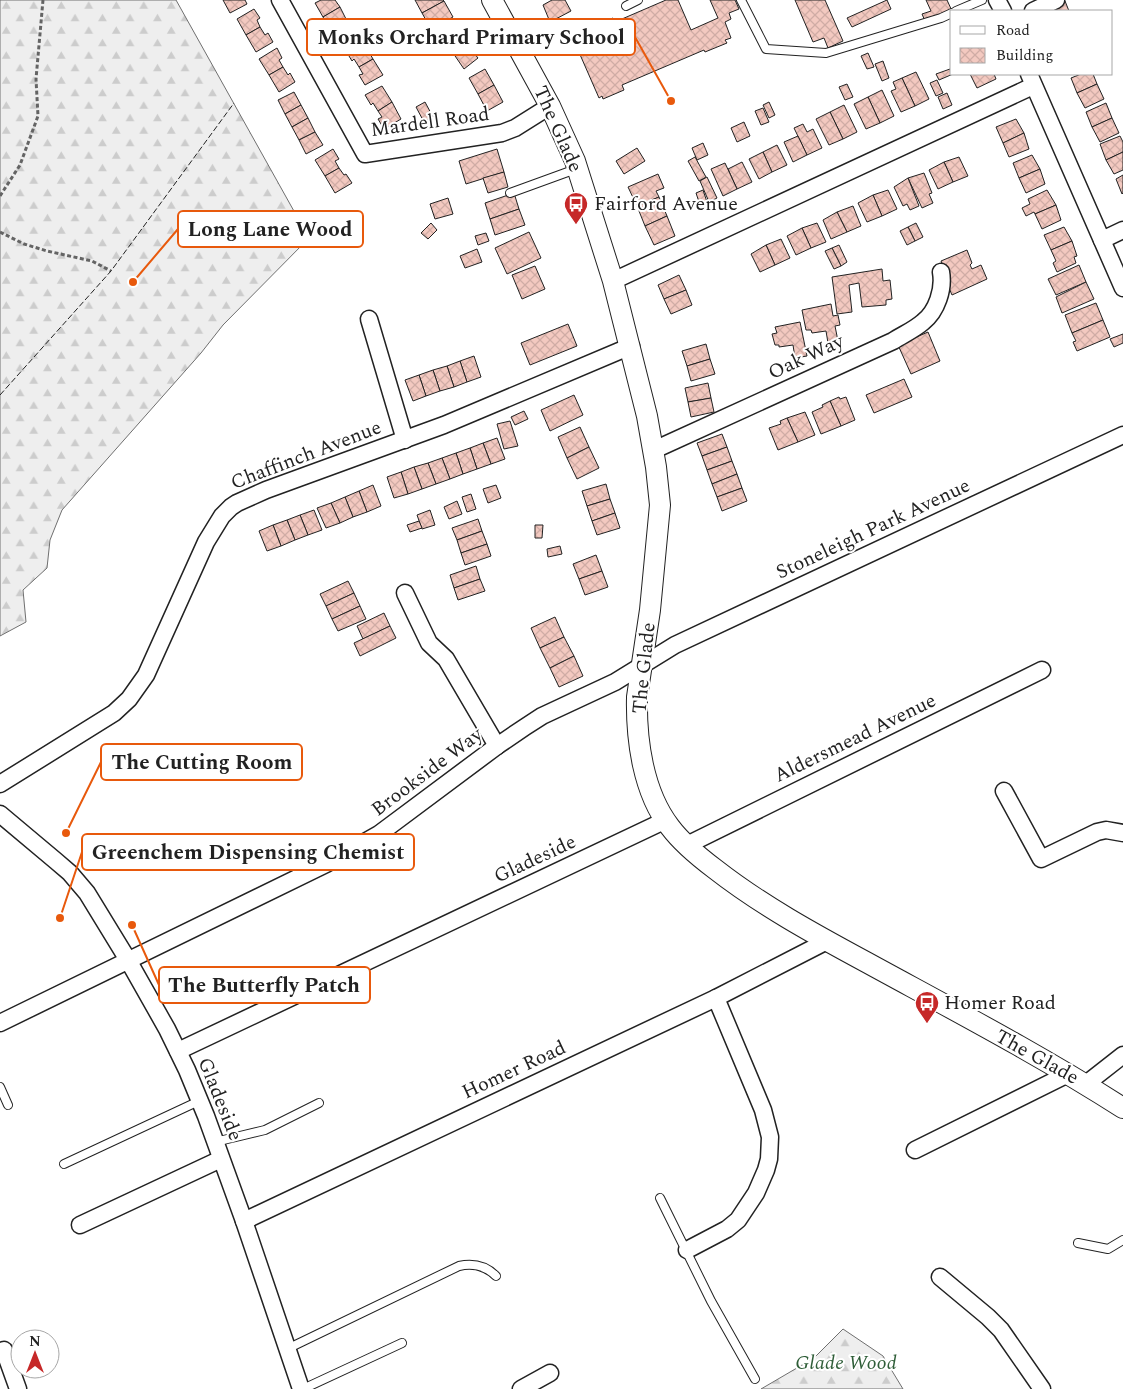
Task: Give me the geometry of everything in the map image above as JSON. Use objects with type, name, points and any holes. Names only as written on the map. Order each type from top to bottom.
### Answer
[{"type":"street","name":"Mardell Road","points":[[280,0],[365,154],[502,133],[515,128],[550,106]]},
{"type":"street","name":"The Glade","points":[[492,0],[550,106],[577,168],[612,281],[642,390],[654,450],[659,488],[659,521],[637,697],[640,742],[646,776],[654,798],[666,820],[687,845],[738,886],[827,941],[1086,1084],[1123,1108]]},
{"type":"street","points":[[1035,10],[1056,0]]},
{"type":"street","points":[[612,281],[1031,80],[1123,288]]},
{"type":"street","points":[[1102,240],[1123,230]]},
{"type":"street","name":"Oak Way","points":[[654,450],[893,341],[924,322],[935,306],[941,292],[943,286],[941,272]]},
{"type":"street","points":[[369,319],[405,440]]},
{"type":"street","name":"Chaffinch Avenue","points":[[0,784],[114,713],[135,692],[151,665],[206,542],[222,516],[231,507],[266,490],[483,410],[630,346]]},
{"type":"street","name":"Stoneleigh Park Avenue","points":[[642,665],[674,645],[1123,435]]},
{"type":"street","points":[[405,593],[429,643],[446,659],[496,746]]},
{"type":"street","name":"Brookside Way","points":[[0,1023],[361,845],[398,821],[496,746],[542,716],[615,682],[642,665]]},
{"type":"street","name":"Aldersmead Avenue","points":[[687,845],[1042,670]]},
{"type":"street","points":[[1004,791],[1041,859],[1097,832],[1106,830],[1123,833]]},
{"type":"street","points":[[0,814],[56,861],[80,885],[128,960],[178,1051]]},
{"type":"street","name":"Gladeside","points":[[302,1389],[244,1221],[215,1142],[178,1051],[666,820]]},
{"type":"street","name":"Homer Road","points":[[244,1221],[716,998],[827,941]]},
{"type":"street","points":[[687,1250],[727,1229],[738,1220],[756,1193],[770,1159],[770,1137],[764,1110],[716,998]]},
{"type":"street","points":[[1086,1084],[1123,1055]]},
{"type":"street","points":[[914,1150],[1068,1074]]},
{"type":"street","points":[[80,1225],[221,1159]]},
{"type":"street","points":[[940,1277],[1001,1330],[1042,1389]]},
{"type":"street","points":[[4,1350],[18,1389]]},
{"type":"street","points":[[522,1389],[550,1374]]},
{"type":"lane","points":[[626,6],[638,0]]},
{"type":"lane","points":[[741,0],[766,49],[826,53],[950,14]]},
{"type":"lane","points":[[958,10],[982,0]]},
{"type":"lane","points":[[510,194],[577,168]]},
{"type":"lane","points":[[0,1087],[8,1105]]},
{"type":"lane","points":[[64,1164],[199,1101]]},
{"type":"lane","points":[[215,1142],[265,1130],[319,1103]]},
{"type":"lane","points":[[660,1198],[711,1301],[755,1379]]},
{"type":"lane","points":[[1078,1243],[1108,1249],[1123,1240]]},
{"type":"lane","points":[[287,1349],[459,1266],[472,1263],[487,1269],[496,1276]]},
{"type":"lane","points":[[302,1389],[402,1342]]},
{"type":"path","points":[[0,196],[20,165],[38,116],[36,79],[43,0]]},
{"type":"path","points":[[0,232],[47,252],[92,261],[112,271]]},
{"type":"green space","points":[[0,0],[176,0],[309,238],[223,325],[201,353],[62,510],[50,540],[47,568],[23,590],[26,622],[0,636]]},
{"type":"green space","name":"Glade Wood","points":[[843,1329],[883,1356],[903,1389],[761,1389],[814,1358]]},
{"type":"building","points":[[223,0],[245,0],[247,4],[230,13]]},
{"type":"building","points":[[321,0],[335,0],[340,7],[323,17],[315,3]]},
{"type":"building","points":[[415,0],[443,0],[444,1],[422,13]]},
{"type":"building","points":[[552,0],[565,0],[571,11],[550,22],[543,5]]},
{"type":"building","points":[[666,0],[678,0],[691,30],[718,18],[710,0],[735,0],[739,9],[729,13],[731,19],[725,22],[731,38],[725,40],[727,43],[705,52],[704,50],[622,85],[624,90],[603,99],[602,96],[599,98],[571,34],[583,28],[586,34],[606,26],[604,22],[613,18],[615,22]]},
{"type":"building","points":[[795,0],[825,0],[843,41],[828,48],[824,38],[813,42]]},
{"type":"building","points":[[887,0],[891,9],[852,27],[847,18]]},
{"type":"building","points":[[926,0],[947,0],[952,10],[925,21],[922,14],[931,11]]},
{"type":"building","points":[[444,1],[453,17],[431,29],[422,13]]},
{"type":"building","points":[[1065,1],[1069,10],[1044,10]]},
{"type":"building","points":[[340,7],[347,21],[330,30],[323,17]]},
{"type":"building","points":[[254,9],[260,18],[257,20],[260,27],[246,35],[237,19]]},
{"type":"building","points":[[260,27],[265,35],[268,33],[273,42],[256,52],[246,35]]},
{"type":"building","points":[[363,42],[373,59],[359,67],[354,59],[352,61],[346,51]]},
{"type":"building","points":[[466,43],[478,58],[464,69],[453,53]]},
{"type":"building","points":[[277,48],[282,58],[279,60],[283,67],[269,75],[259,59]]},
{"type":"building","points":[[868,53],[874,67],[867,69],[861,56]]},
{"type":"building","points":[[373,59],[383,75],[365,85],[359,75],[363,74],[359,67]]},
{"type":"building","points":[[883,61],[889,78],[882,81],[875,64]]},
{"type":"building","points":[[283,67],[288,75],[290,73],[295,82],[279,92],[269,75]]},
{"type":"building","points":[[485,69],[494,85],[478,94],[469,78]]},
{"type":"building","points":[[950,69],[951,75],[939,80],[936,74]]},
{"type":"building","points":[[916,72],[929,99],[915,106],[902,78]]},
{"type":"building","points":[[970,75],[994,75],[996,79],[977,88]]},
{"type":"building","points":[[1078,75],[1093,75],[1097,84],[1077,93],[1071,78]]},
{"type":"building","points":[[902,78],[915,106],[901,112],[891,91],[896,89],[893,82]]},
{"type":"building","points":[[937,80],[943,93],[936,96],[930,83]]},
{"type":"building","points":[[847,84],[853,97],[845,100],[839,87]]},
{"type":"building","points":[[1097,84],[1104,99],[1085,108],[1077,93]]},
{"type":"building","points":[[494,85],[503,102],[487,111],[478,94]]},
{"type":"building","points":[[382,86],[392,102],[378,111],[373,103],[371,105],[365,95]]},
{"type":"building","points":[[882,90],[894,116],[880,123],[868,97]]},
{"type":"building","points":[[294,92],[301,105],[285,114],[278,100]]},
{"type":"building","points":[[947,93],[952,105],[943,109],[938,97]]},
{"type":"building","points":[[868,97],[880,123],[866,129],[854,104]]},
{"type":"building","points":[[392,102],[401,119],[384,129],[378,119],[382,117],[378,111]]},
{"type":"building","points":[[425,102],[433,117],[424,122],[416,107]]},
{"type":"building","points":[[769,102],[775,115],[769,118],[763,105]]},
{"type":"building","points":[[1106,103],[1112,118],[1092,127],[1086,112]]},
{"type":"building","points":[[301,105],[308,118],[292,127],[285,114]]},
{"type":"building","points":[[844,105],[857,132],[843,139],[830,112]]},
{"type":"building","points":[[763,108],[769,122],[761,125],[755,111]]},
{"type":"building","points":[[830,112],[843,139],[829,145],[816,119]]},
{"type":"building","points":[[308,118],[315,132],[299,140],[292,127]]},
{"type":"building","points":[[1112,118],[1119,133],[1100,142],[1092,127]]},
{"type":"building","points":[[1016,119],[1024,133],[1003,143],[996,127]]},
{"type":"building","points":[[744,122],[750,136],[737,142],[731,128]]},
{"type":"building","points":[[803,124],[807,132],[813,129],[822,148],[807,155],[794,128]]},
{"type":"building","points":[[315,132],[323,145],[306,154],[299,140]]},
{"type":"building","points":[[1024,133],[1029,149],[1009,157],[1003,143]]},
{"type":"building","points":[[798,136],[807,155],[793,162],[784,142]]},
{"type":"building","points":[[1120,136],[1123,142],[1123,152],[1106,160],[1100,144]]},
{"type":"building","points":[[703,143],[708,155],[697,160],[692,148]]},
{"type":"building","points":[[777,145],[787,165],[772,172],[763,152]]},
{"type":"building","points":[[637,148],[645,161],[624,174],[616,161]]},
{"type":"building","points":[[333,149],[339,159],[335,161],[339,168],[325,176],[315,160]]},
{"type":"building","points":[[497,149],[504,172],[466,184],[459,161]]},
{"type":"building","points":[[763,152],[772,172],[759,179],[749,159]]},
{"type":"building","points":[[1123,152],[1123,170],[1114,174],[1106,160]]},
{"type":"building","points":[[1032,155],[1040,169],[1019,178],[1013,163]]},
{"type":"building","points":[[695,157],[706,177],[699,181],[688,161]]},
{"type":"building","points":[[959,157],[968,176],[953,182],[944,162]]},
{"type":"building","points":[[742,162],[752,182],[737,189],[728,169]]},
{"type":"building","points":[[944,162],[953,182],[938,189],[929,170]]},
{"type":"building","points":[[725,163],[737,189],[723,196],[711,169]]},
{"type":"building","points":[[339,168],[352,183],[335,193],[325,176]]},
{"type":"building","points":[[1040,169],[1045,184],[1026,193],[1019,178]]},
{"type":"building","points":[[504,172],[508,187],[488,193],[483,178]]},
{"type":"building","points":[[924,173],[932,193],[929,194],[933,203],[922,208],[908,178]]},
{"type":"building","points":[[658,174],[664,188],[656,191],[659,197],[637,206],[628,187]]},
{"type":"building","points":[[1123,175],[1123,193],[1122,194],[1116,179]]},
{"type":"building","points":[[707,177],[717,198],[709,202],[700,181]]},
{"type":"building","points":[[908,178],[919,206],[910,210],[907,204],[903,206],[894,187]]},
{"type":"building","points":[[703,190],[707,202],[700,205],[696,193]]},
{"type":"building","points":[[888,190],[897,209],[882,216],[873,195]]},
{"type":"building","points":[[1047,190],[1056,205],[1026,216],[1022,208],[1030,204],[1028,199]]},
{"type":"building","points":[[514,193],[519,209],[490,219],[485,203]]},
{"type":"building","points":[[873,195],[882,216],[867,222],[858,203]]},
{"type":"building","points":[[659,197],[667,216],[645,226],[637,206]]},
{"type":"building","points":[[448,198],[453,214],[435,219],[430,204]]},
{"type":"building","points":[[1056,205],[1061,220],[1042,229],[1035,214]]},
{"type":"building","points":[[853,206],[861,226],[847,232],[837,212]]},
{"type":"building","points":[[519,209],[525,225],[495,235],[490,219]]},
{"type":"building","points":[[837,212],[847,232],[831,239],[823,220]]},
{"type":"building","points":[[667,216],[675,236],[654,245],[645,226]]},
{"type":"building","points":[[431,223],[437,230],[428,239],[421,233]]},
{"type":"building","points":[[817,223],[826,242],[811,248],[802,228]]},
{"type":"building","points":[[916,223],[923,237],[915,241],[908,227]]},
{"type":"building","points":[[908,227],[915,241],[907,245],[900,231]]},
{"type":"building","points":[[1064,227],[1072,241],[1051,250],[1044,235]]},
{"type":"building","points":[[802,228],[811,248],[796,255],[787,236]]},
{"type":"building","points":[[529,232],[541,258],[507,274],[495,248]]},
{"type":"building","points":[[486,233],[489,241],[478,245],[475,236]]},
{"type":"building","points":[[781,239],[790,258],[775,265],[766,245]]},
{"type":"building","points":[[1072,241],[1077,256],[1074,257],[1076,263],[1057,272],[1053,263],[1056,261],[1051,250]]},
{"type":"building","points":[[766,245],[775,265],[760,272],[751,254]]},
{"type":"building","points":[[839,245],[847,262],[841,266],[832,248]]},
{"type":"building","points":[[832,248],[841,266],[834,269],[825,251]]},
{"type":"building","points":[[477,249],[482,262],[465,268],[460,256]]},
{"type":"building","points":[[967,250],[972,263],[970,265],[972,269],[981,265],[987,279],[952,295],[945,279],[948,278],[941,261]]},
{"type":"building","points":[[1079,265],[1086,282],[1056,295],[1048,279]]},
{"type":"building","points":[[535,266],[545,289],[522,299],[512,275]]},
{"type":"building","points":[[882,269],[883,281],[890,280],[892,299],[886,300],[886,305],[862,307],[859,283],[849,285],[852,312],[837,314],[832,277]]},
{"type":"building","points":[[679,275],[686,290],[664,299],[658,285]]},
{"type":"building","points":[[1086,282],[1094,299],[1062,313],[1056,297]]},
{"type":"building","points":[[686,290],[692,305],[671,314],[664,299]]},
{"type":"building","points":[[1096,303],[1103,320],[1072,333],[1065,315]]},
{"type":"building","points":[[831,304],[833,316],[838,315],[840,325],[835,326],[838,341],[828,343],[826,331],[812,333],[811,330],[806,330],[802,310]]},
{"type":"building","points":[[1103,320],[1110,337],[1077,351],[1073,342],[1076,341],[1072,333]]},
{"type":"building","points":[[800,322],[807,356],[795,358],[793,345],[779,347],[779,345],[775,345],[772,334],[777,333],[775,327]]},
{"type":"building","points":[[568,324],[577,346],[530,365],[521,343]]},
{"type":"building","points":[[928,332],[940,361],[911,374],[898,345]]},
{"type":"building","points":[[1123,334],[1123,343],[1114,347],[1110,339]]},
{"type":"building","points":[[706,344],[710,359],[687,366],[682,351]]},
{"type":"building","points":[[474,356],[481,377],[467,382],[460,361]]},
{"type":"building","points":[[710,359],[715,374],[691,381],[687,366]]},
{"type":"building","points":[[460,361],[467,382],[454,387],[447,366]]},
{"type":"building","points":[[447,366],[454,387],[440,391],[433,370]]},
{"type":"building","points":[[433,370],[440,391],[426,396],[419,375]]},
{"type":"building","points":[[419,375],[426,396],[413,401],[405,380]]},
{"type":"building","points":[[904,379],[912,397],[874,413],[866,395]]},
{"type":"building","points":[[708,383],[711,398],[688,402],[685,388]]},
{"type":"building","points":[[574,395],[583,415],[550,431],[541,410]]},
{"type":"building","points":[[839,397],[840,399],[846,397],[855,420],[841,426],[830,401]]},
{"type":"building","points":[[711,398],[714,412],[691,417],[688,402]]},
{"type":"building","points":[[830,401],[841,426],[821,434],[812,412]]},
{"type":"building","points":[[524,411],[528,419],[515,425],[511,417]]},
{"type":"building","points":[[805,412],[815,435],[798,442],[787,418]]},
{"type":"building","points":[[787,418],[798,442],[778,450],[769,428],[781,424],[780,421]]},
{"type":"building","points":[[510,421],[518,446],[504,449],[497,424]]},
{"type":"building","points":[[580,427],[589,447],[567,458],[558,437]]},
{"type":"building","points":[[722,434],[727,447],[702,456],[697,443]]},
{"type":"building","points":[[497,438],[505,459],[491,464],[483,443]]},
{"type":"building","points":[[483,443],[491,464],[477,469],[470,448]]},
{"type":"building","points":[[589,447],[599,468],[577,479],[567,458]]},
{"type":"building","points":[[727,447],[732,461],[707,470],[702,456]]},
{"type":"building","points":[[470,448],[477,469],[463,474],[456,453]]},
{"type":"building","points":[[456,453],[463,474],[450,479],[442,458]]},
{"type":"building","points":[[442,458],[450,479],[436,484],[428,463]]},
{"type":"building","points":[[732,461],[737,474],[712,484],[707,470]]},
{"type":"building","points":[[428,463],[436,484],[422,489],[414,467]]},
{"type":"building","points":[[414,467],[422,489],[408,494],[401,472]]},
{"type":"building","points":[[401,472],[408,494],[394,498],[387,477]]},
{"type":"building","points":[[737,474],[742,488],[717,497],[712,484]]},
{"type":"building","points":[[606,484],[610,499],[587,506],[582,491]]},
{"type":"building","points":[[373,485],[381,506],[367,512],[359,491]]},
{"type":"building","points":[[496,485],[501,498],[488,503],[483,489]]},
{"type":"building","points":[[742,488],[747,501],[722,511],[717,497]]},
{"type":"building","points":[[359,491],[367,512],[353,517],[345,497]]},
{"type":"building","points":[[471,494],[476,509],[467,512],[462,497]]},
{"type":"building","points":[[345,497],[353,517],[340,523],[331,503]]},
{"type":"building","points":[[610,499],[615,513],[592,521],[587,506]]},
{"type":"building","points":[[457,501],[462,514],[449,519],[444,507]]},
{"type":"building","points":[[331,503],[340,523],[326,528],[317,508]]},
{"type":"building","points":[[314,510],[322,530],[308,535],[300,515]]},
{"type":"building","points":[[430,510],[435,525],[422,529],[417,515]]},
{"type":"building","points":[[615,513],[620,528],[597,535],[592,521]]},
{"type":"building","points":[[300,515],[308,535],[295,540],[287,520]]},
{"type":"building","points":[[478,519],[482,531],[457,540],[452,528]]},
{"type":"building","points":[[287,520],[295,540],[281,546],[273,525]]},
{"type":"building","points":[[419,521],[422,528],[410,532],[407,525]]},
{"type":"building","points":[[273,525],[281,546],[267,551],[259,531]]},
{"type":"building","points":[[535,525],[543,525],[542,538],[535,538]]},
{"type":"building","points":[[482,531],[487,544],[461,553],[457,540]]},
{"type":"building","points":[[487,544],[491,556],[465,565],[461,553]]},
{"type":"building","points":[[560,546],[562,554],[548,557],[547,549]]},
{"type":"building","points":[[596,555],[602,571],[579,579],[573,564]]},
{"type":"building","points":[[476,566],[480,579],[454,588],[450,575]]},
{"type":"building","points":[[602,571],[608,587],[585,595],[579,579]]},
{"type":"building","points":[[480,579],[485,591],[458,600],[454,588]]},
{"type":"building","points":[[348,581],[354,593],[326,606],[320,594]]},
{"type":"building","points":[[354,593],[360,606],[332,619],[326,606]]},
{"type":"building","points":[[360,606],[366,619],[338,631],[332,619]]},
{"type":"building","points":[[384,613],[390,626],[363,639],[357,626]]},
{"type":"building","points":[[555,617],[564,637],[540,648],[531,628]]},
{"type":"building","points":[[390,626],[396,638],[360,656],[354,643]]},
{"type":"building","points":[[564,637],[574,656],[550,668],[540,648]]},
{"type":"building","points":[[574,656],[583,676],[559,687],[550,668]]},
{"type":"fence","points":[[0,395],[111,271],[234,103]]},
{"type":"place","name":"Monks Orchard Primary School","points":[[671,101]]},
{"type":"place","name":"Fairford Avenue","points":[[576,225]]},
{"type":"place","name":"Long Lane Wood","points":[[133,282]]},
{"type":"place","name":"The Cutting Room","points":[[66,833]]},
{"type":"place","name":"Greenchem Dispensing Chemist","points":[[60,918]]},
{"type":"place","name":"The Butterfly Patch","points":[[132,925]]},
{"type":"place","name":"Homer Road","points":[[927,1024]]}]
